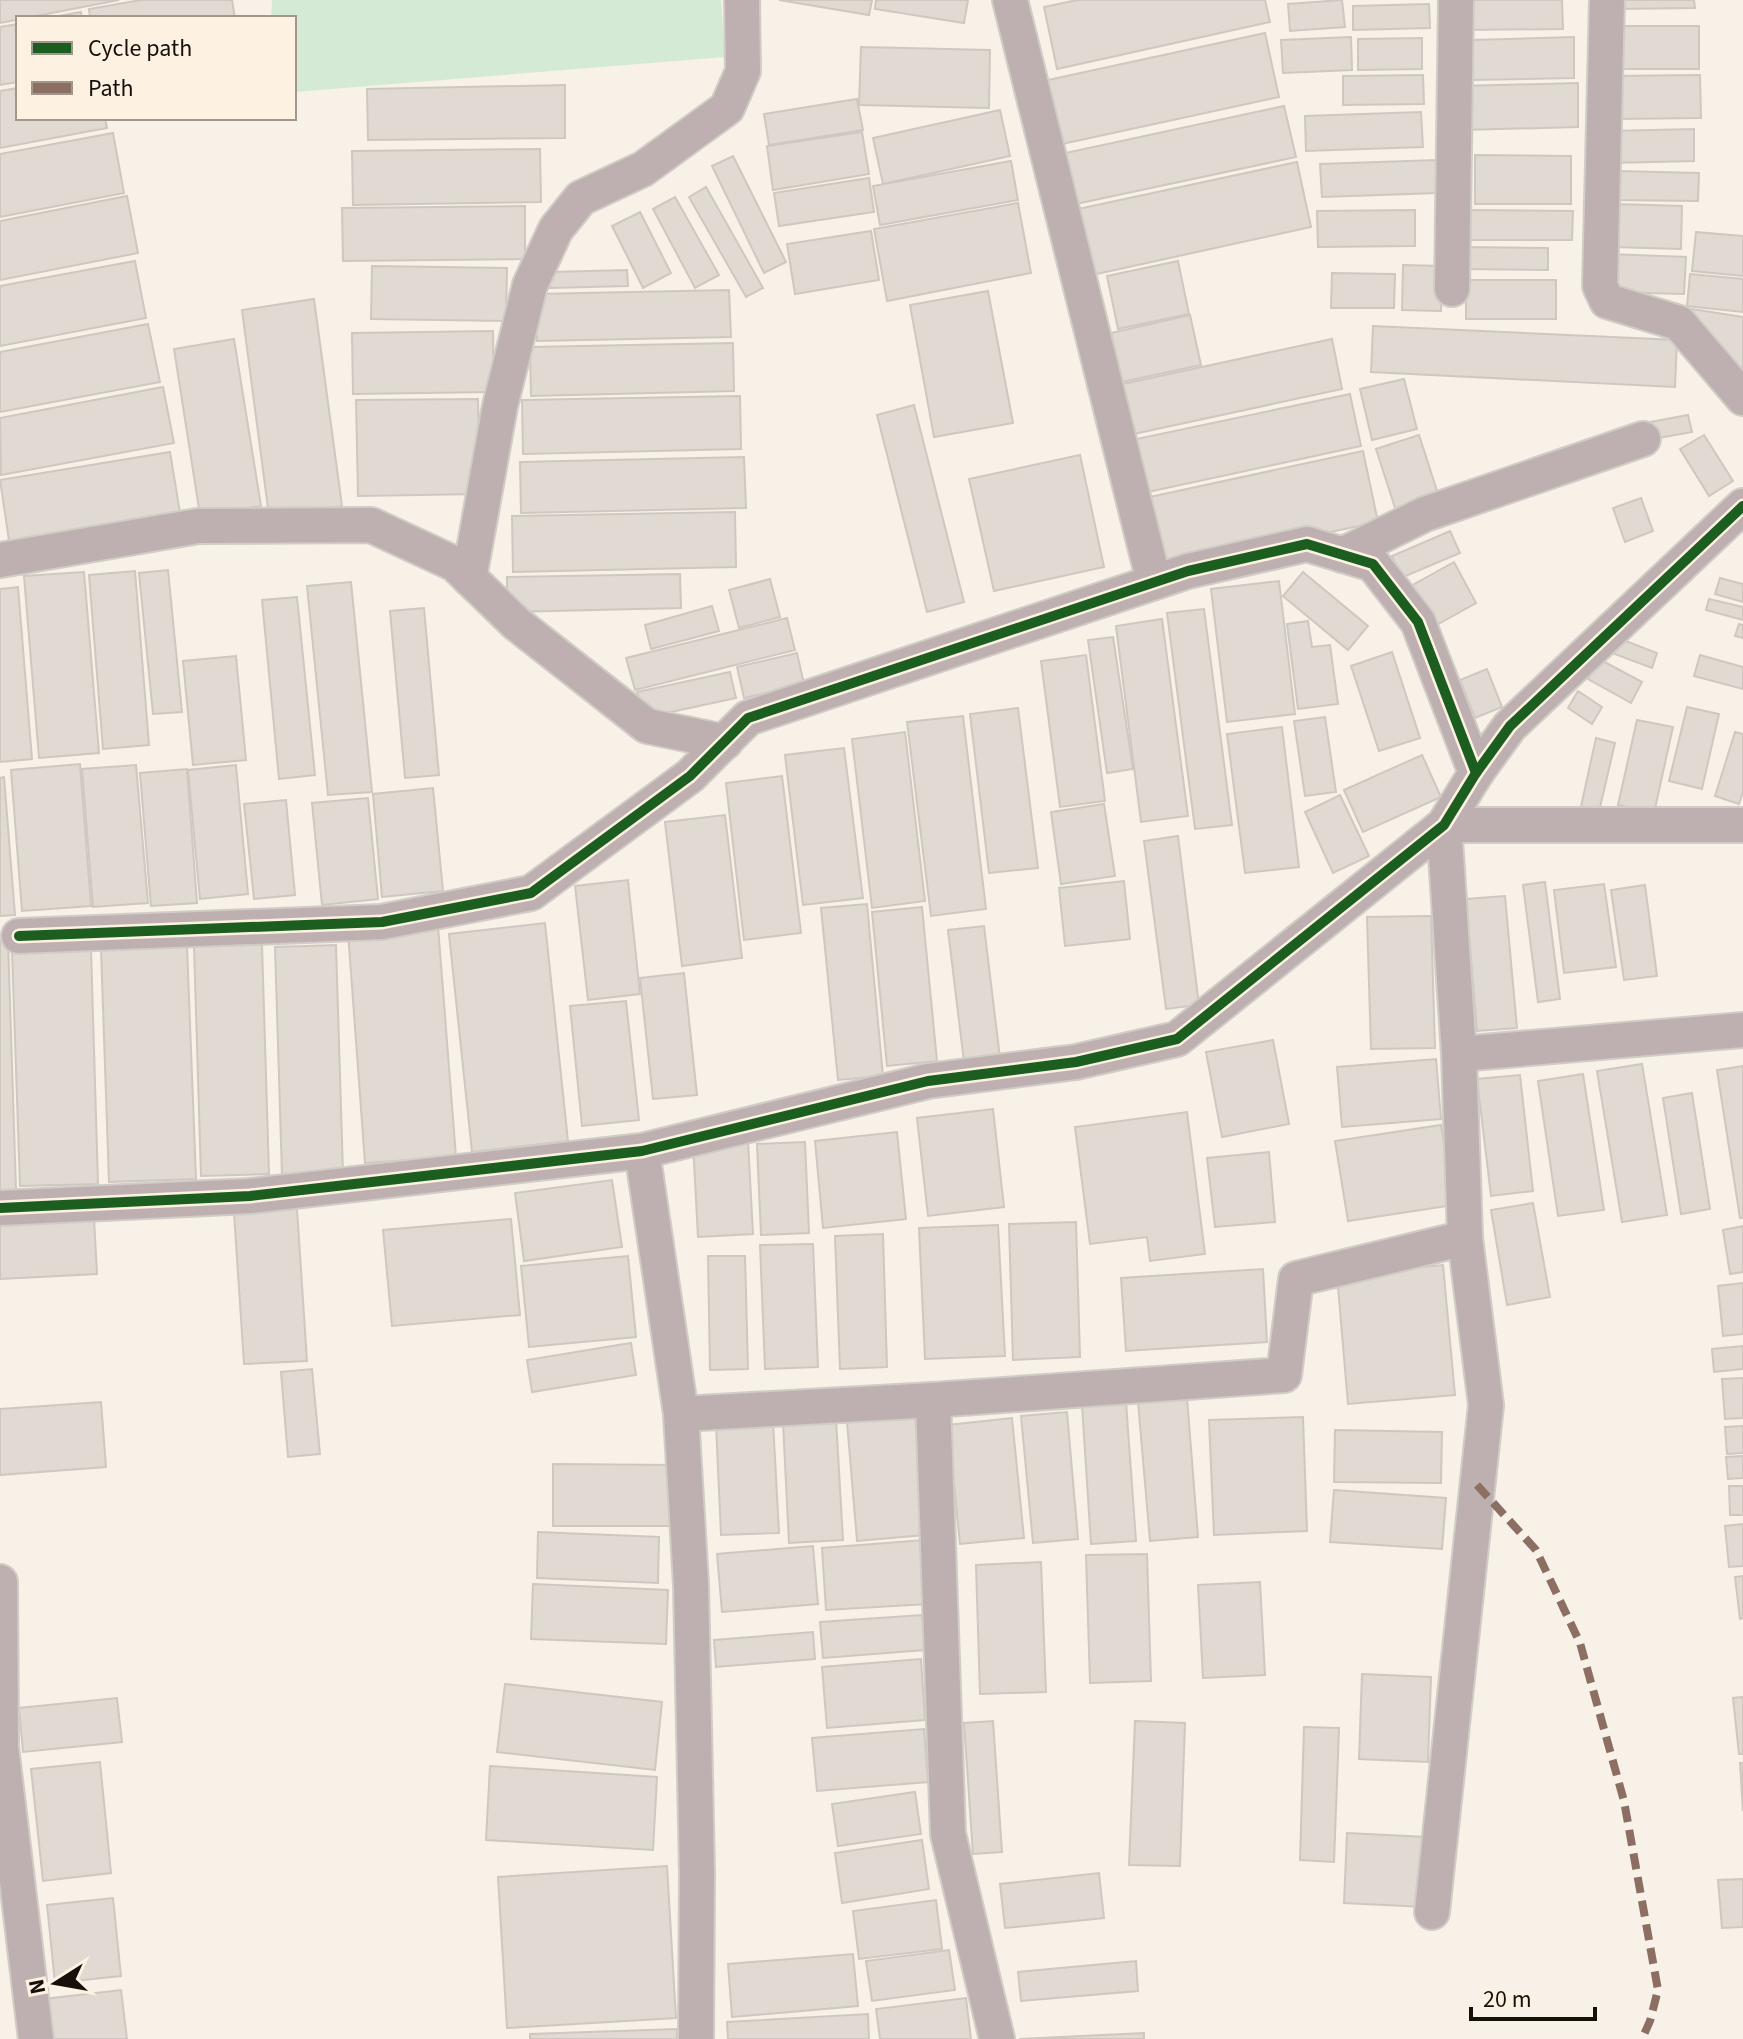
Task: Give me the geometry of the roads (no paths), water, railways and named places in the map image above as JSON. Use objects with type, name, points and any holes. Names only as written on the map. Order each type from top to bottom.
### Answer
[{"type":"street","points":[[469,578],[500,406],[515,345],[530,285],[556,229],[581,198],[643,169],[727,108],[743,71],[742,0]]},
{"type":"street","points":[[1010,0],[1154,582]]},
{"type":"street","points":[[1452,289],[1456,0]]},
{"type":"street","points":[[1607,0],[1600,286],[1607,301],[1679,323],[1743,398]]},
{"type":"street","points":[[1342,555],[1425,514],[1643,439]]},
{"type":"street","points":[[0,1208],[250,1196],[642,1151],[928,1081],[1076,1062],[1177,1039],[1444,825],[1510,726],[1743,506]]},
{"type":"street","points":[[1,556],[198,526],[371,525],[455,564],[517,624],[647,726],[725,742]]},
{"type":"street","points":[[19,936],[382,922],[531,893],[690,776],[748,718],[1188,571],[1307,544],[1373,564],[1418,622],[1476,773]]},
{"type":"street","points":[[1444,825],[1743,825]]},
{"type":"street","points":[[1432,1912],[1486,1405],[1465,1238],[1459,1054],[1444,825]]},
{"type":"street","points":[[1459,1054],[1743,1030]]},
{"type":"street","points":[[642,1151],[681,1414],[691,1585],[697,1872],[696,2039]]},
{"type":"street","points":[[681,1414],[1284,1375],[1296,1279],[1465,1238]]},
{"type":"street","points":[[933,1400],[948,1834],[997,2039]]},
{"type":"street","points":[[0,1582],[0,1747],[36,2039]]}]
